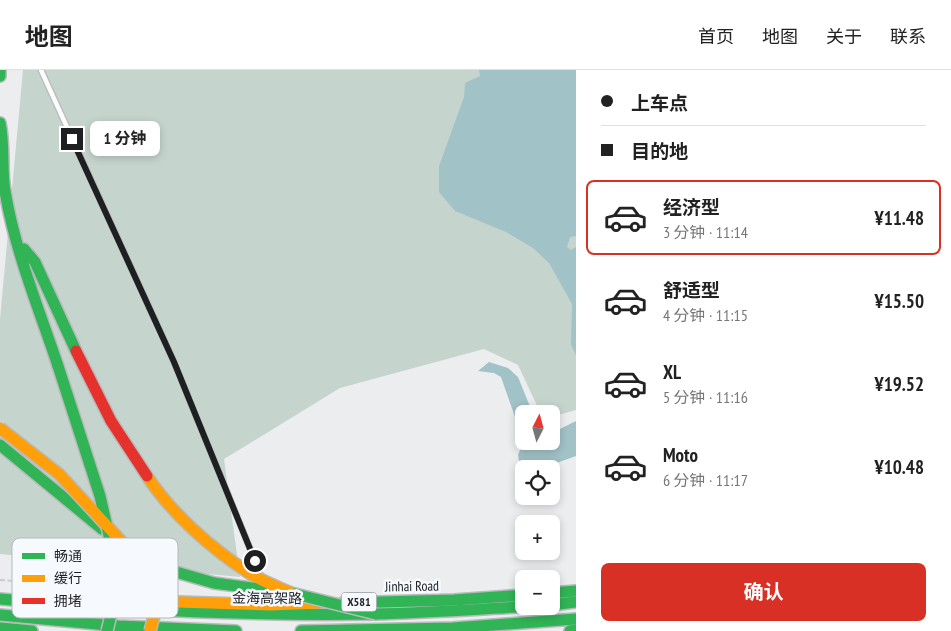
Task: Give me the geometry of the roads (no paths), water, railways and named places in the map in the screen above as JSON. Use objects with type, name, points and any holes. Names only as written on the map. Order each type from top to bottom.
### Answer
[{"type":"main road","points":[[0,70],[0,76]]},
{"type":"main road","points":[[0,123],[3,135],[5,190],[17,242],[100,496],[110,538]]},
{"type":"main road","points":[[17,242],[34,262],[111,421],[149,479],[187,524],[218,550],[251,574],[291,593]]},
{"type":"main road","points":[[0,428],[59,474],[102,518],[119,538]]},
{"type":"main road","points":[[0,445],[88,516],[111,538]]},
{"type":"main road","points":[[178,572],[214,583],[291,593],[376,614]]},
{"type":"main road","points":[[560,592],[576,591]]},
{"type":"main road","name":"Jinhai Road","points":[[178,602],[272,604],[454,600],[515,596]]},
{"type":"main road","points":[[560,604],[576,602]]},
{"type":"main road","name":"金海高架路","points":[[178,610],[266,614],[376,614],[515,607]]},
{"type":"main road","points":[[27,618],[81,624],[175,630],[236,631]]},
{"type":"main road","points":[[107,631],[110,618]]},
{"type":"main road","points":[[150,631],[153,618]]},
{"type":"main road","points":[[422,631],[576,619]]},
{"type":"main road","points":[[0,628],[32,631]]},
{"type":"main road","points":[[301,631],[454,628]]},
{"type":"main road","points":[[570,631],[576,630]]},
{"type":"lane","points":[[41,70],[174,362],[272,604]]},
{"type":"water","points":[[479,70],[576,70],[576,236],[570,237],[567,247],[571,250],[576,247],[576,355],[571,345],[572,304],[549,263],[533,248],[506,232],[455,211],[439,192],[439,166],[464,97],[465,83],[480,76]]},
{"type":"water","points":[[489,362],[508,368],[518,377],[529,405],[515,405],[515,417],[501,377],[494,373],[478,371]]},
{"type":"water","points":[[576,421],[576,456],[560,462],[560,460],[519,460],[520,450],[560,450],[560,429]]}]
